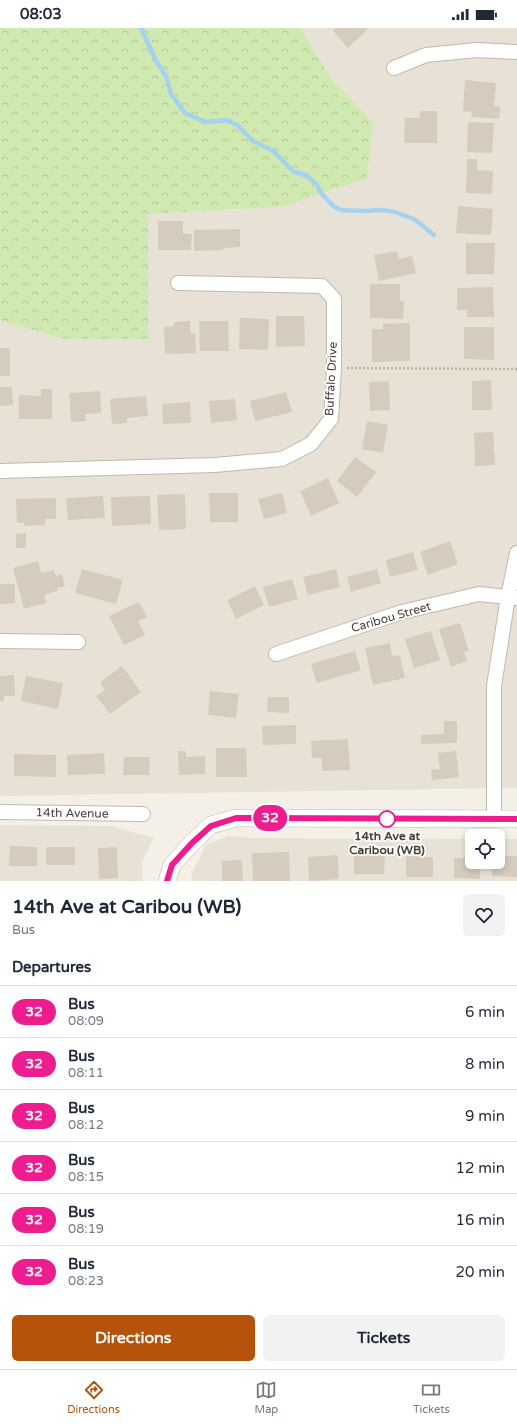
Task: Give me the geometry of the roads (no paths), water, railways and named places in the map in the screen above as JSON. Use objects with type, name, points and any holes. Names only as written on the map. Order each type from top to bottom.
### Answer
[{"type":"street","points":[[394,68],[426,55],[477,50],[517,52]]},
{"type":"street","name":"Buffalo Drive","points":[[0,471],[215,466],[282,459],[311,444],[331,419],[334,368],[334,299],[322,286],[178,283]]},
{"type":"street","points":[[494,820],[494,686],[512,598],[517,553]]},
{"type":"street","name":"Caribou Street","points":[[276,654],[402,612],[479,594],[512,598]]},
{"type":"street","points":[[0,641],[78,642]]},
{"type":"street","name":"14th Avenue","points":[[0,812],[143,814]]},
{"type":"street","points":[[166,881],[172,865],[192,843],[211,826],[236,818],[517,819]]},
{"type":"waterway","points":[[140,28],[156,61],[166,76],[171,94],[185,113],[205,122],[227,120],[237,125],[253,141],[273,151],[294,172],[306,175],[316,184],[322,194],[333,206],[341,210],[382,210],[395,212],[414,219],[434,235]]},
{"type":"place","name":"14th Ave at Caribou (WB)","points":[[387,819]]}]
